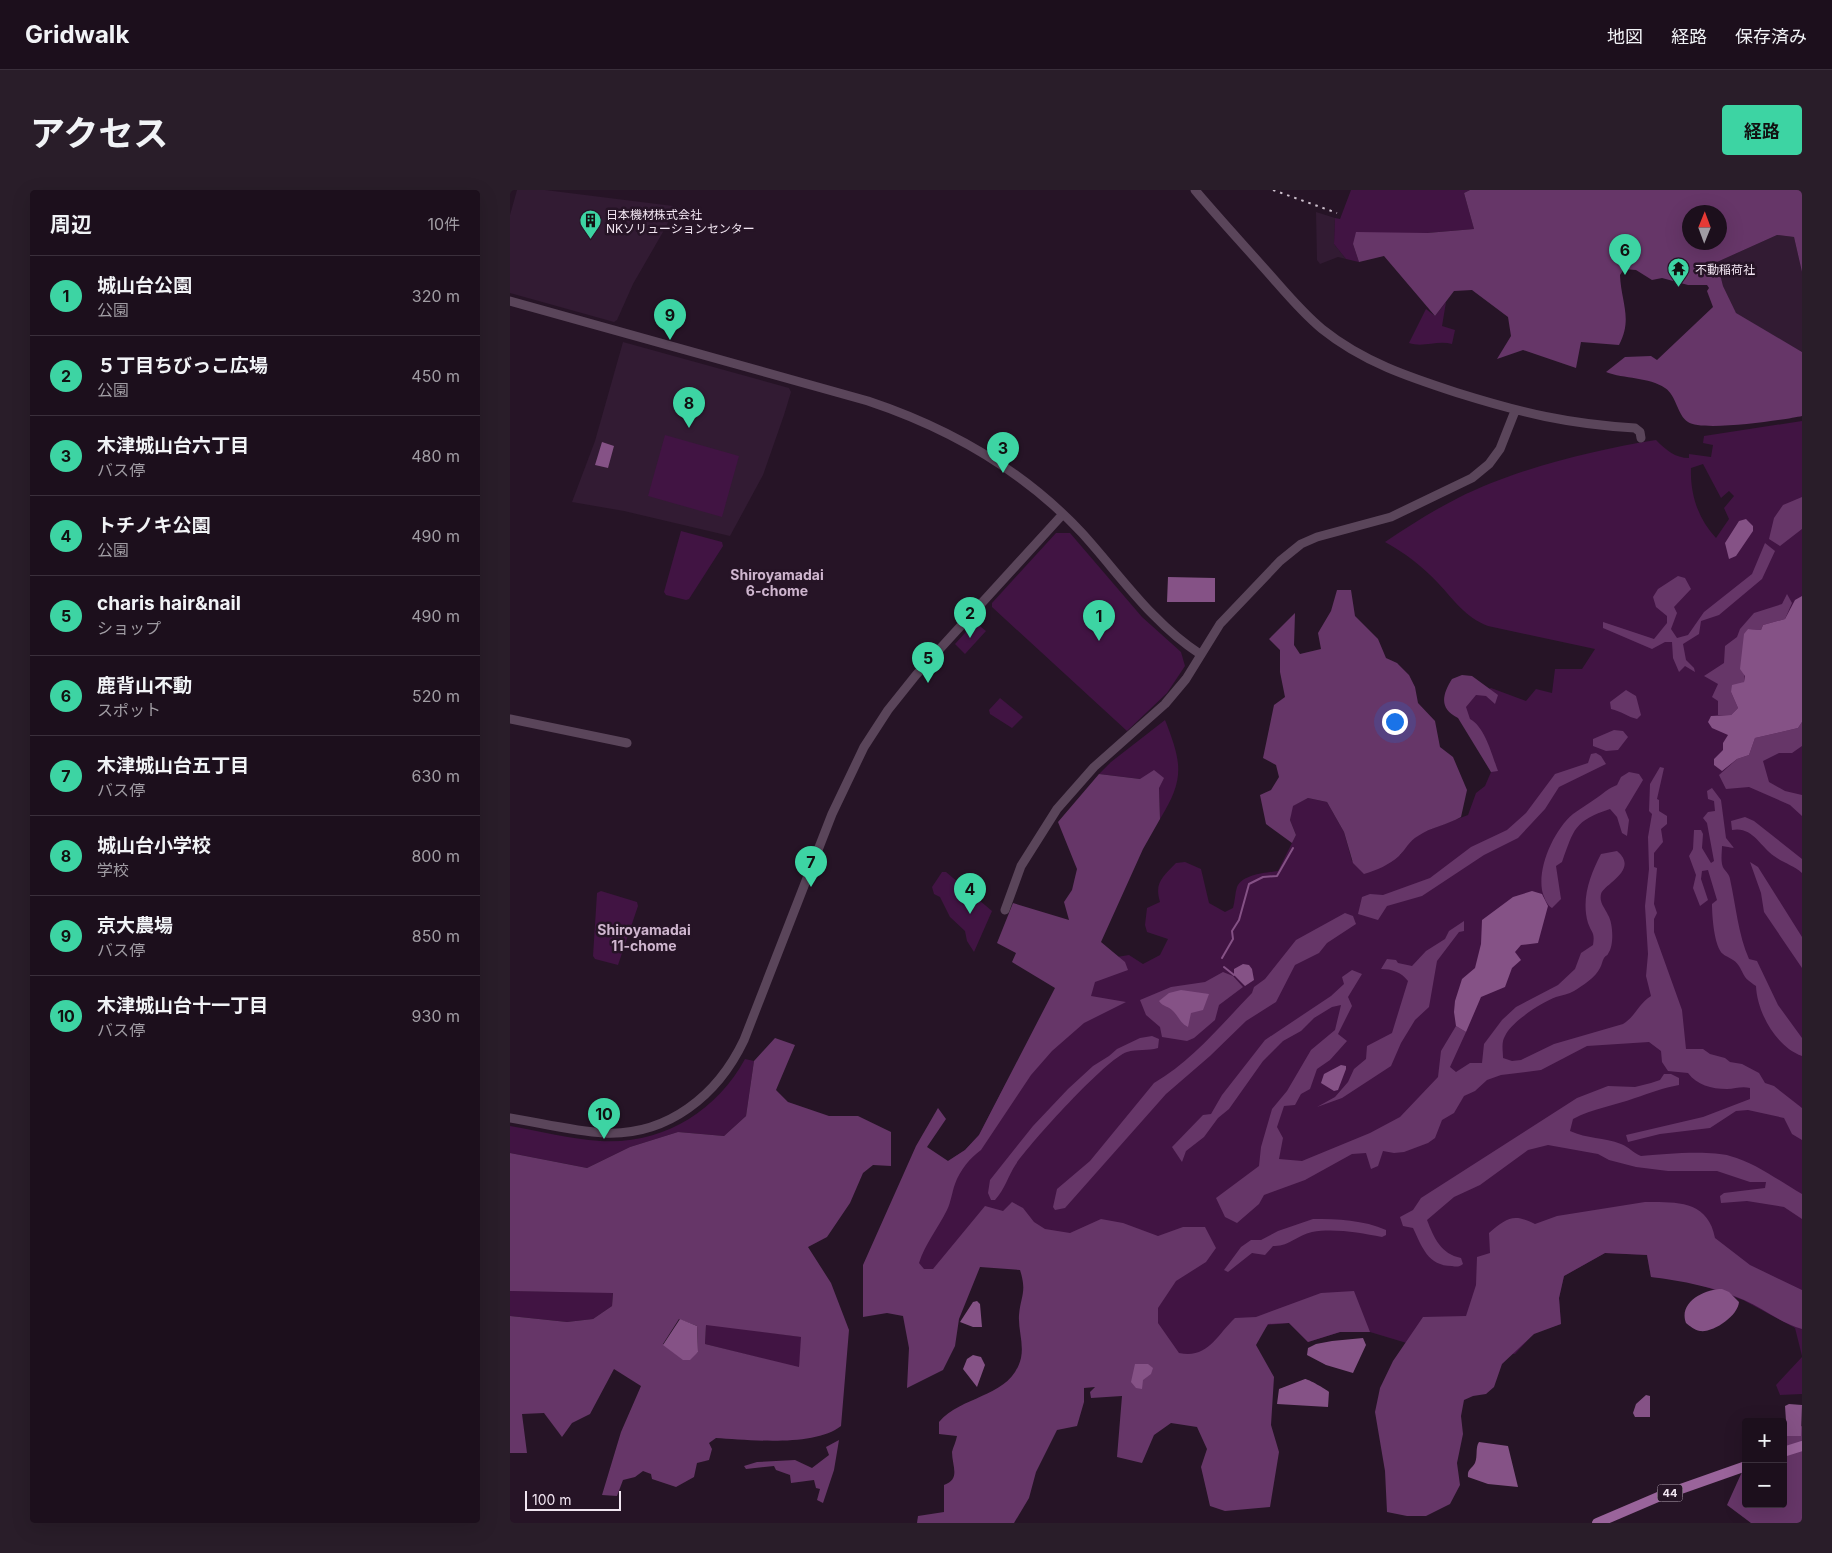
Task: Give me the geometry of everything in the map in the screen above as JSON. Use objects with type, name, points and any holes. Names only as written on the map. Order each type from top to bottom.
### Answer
[{"type":"main road","points":[[1787,1451],[1802,1446]]},
{"type":"main road","name":"44","points":[[1596,1523],[1742,1467]]},
{"type":"street","points":[[1195,190],[1298,308],[1339,342],[1394,371],[1515,411],[1576,424],[1635,428],[1640,432],[1641,438]]},
{"type":"street","points":[[510,301],[868,401],[916,418],[954,435],[993,458],[1022,479],[1063,514],[1162,626],[1200,654]]},
{"type":"street","points":[[1005,910],[1021,866],[1057,810],[1094,767],[1165,704],[1186,679],[1220,624],[1236,605],[1280,561],[1302,544],[1317,537],[1391,516],[1477,474],[1500,449],[1515,411]]},
{"type":"street","points":[[510,1118],[598,1132],[639,1130],[674,1118],[713,1089],[734,1061],[744,1040],[832,814],[864,747],[888,710],[916,675],[1063,514]]},
{"type":"street","points":[[510,719],[627,743]]},
{"type":"shaded area","points":[[517,190],[545,190],[673,206],[667,225],[633,284],[617,320],[614,322],[510,293],[510,215]]},
{"type":"shaded area","points":[[1351,190],[1470,190],[1464,193],[1474,229],[1427,233],[1353,244],[1359,262],[1346,259],[1334,244],[1335,218],[1340,219]]},
{"type":"shaded area","points":[[1470,190],[1802,190],[1802,272],[1794,237],[1777,235],[1717,262],[1723,286],[1736,313],[1802,352],[1802,416],[1725,426],[1696,425],[1684,419],[1669,391],[1659,384],[1606,372],[1625,357],[1651,356],[1657,360],[1713,307],[1707,291],[1709,288],[1707,285],[1688,285],[1662,278],[1652,280],[1636,270],[1624,269],[1620,275],[1626,319],[1623,336],[1619,345],[1581,342],[1576,368],[1523,350],[1497,359],[1511,336],[1508,317],[1472,290],[1454,291],[1435,316],[1384,256],[1359,262],[1353,244],[1356,232],[1427,233],[1474,229],[1464,193]]},
{"type":"shaded area","points":[[1316,212],[1335,218],[1334,244],[1346,259],[1338,257],[1320,264],[1317,260]]},
{"type":"shaded area","points":[[1777,235],[1794,237],[1802,272],[1802,352],[1736,314],[1723,286],[1717,262]]},
{"type":"shaded area","points":[[1446,302],[1442,326],[1455,330],[1452,344],[1420,345],[1409,343],[1426,309],[1435,316]]},
{"type":"shaded area","points":[[623,342],[789,388],[791,392],[763,475],[730,536],[624,511],[572,502],[595,441]]},
{"type":"shaded area","points":[[1802,421],[1802,1356],[1795,1328],[1743,1300],[1689,1281],[1651,1277],[1647,1255],[1605,1253],[1564,1276],[1559,1298],[1561,1324],[1535,1332],[1515,1354],[1410,1344],[1370,1332],[1340,1332],[1308,1342],[1289,1323],[1268,1325],[1251,1343],[1168,1366],[1054,1242],[926,1279],[901,1264],[948,1161],[965,1150],[979,1135],[1006,1083],[1099,960],[1129,955],[1143,964],[1160,955],[1168,939],[1147,932],[1145,925],[1147,908],[1160,902],[1158,889],[1161,880],[1176,863],[1185,862],[1201,869],[1209,903],[1225,912],[1233,908],[1237,887],[1244,879],[1278,871],[1296,835],[1290,820],[1292,806],[1308,798],[1327,802],[1344,832],[1352,861],[1400,855],[1411,840],[1423,832],[1468,815],[1476,793],[1485,786],[1491,772],[1457,702],[1491,688],[1526,701],[1536,689],[1552,693],[1555,669],[1582,669],[1595,649],[1488,626],[1480,622],[1460,608],[1419,565],[1385,542],[1430,513],[1458,498],[1504,478],[1581,455],[1656,440],[1667,450],[1679,457],[1689,458],[1689,454],[1711,457],[1713,445],[1703,443],[1704,436]],"holes":[[[1703,464],[1721,498],[1729,491],[1734,496],[1724,508],[1729,519],[1716,538],[1704,523],[1696,506],[1691,468]]]},
{"type":"shaded area","points":[[665,435],[739,456],[722,517],[648,496]]},
{"type":"shaded area","points":[[602,442],[614,446],[608,468],[595,465]]},
{"type":"shaded area","points":[[1802,497],[1802,529],[1780,546],[1769,539],[1774,518],[1783,505]]},
{"type":"shaded area","points":[[1746,519],[1753,526],[1753,531],[1736,556],[1729,559],[1725,543],[1739,521]]},
{"type":"shaded area","points":[[681,531],[722,542],[723,546],[689,599],[686,600],[666,595],[664,592]]},
{"type":"shaded area","points":[[1056,533],[1070,533],[1142,617],[1181,652],[1185,666],[1167,693],[1127,731],[992,607],[992,603]]},
{"type":"shaded area","points":[[1765,543],[1775,551],[1762,579],[1719,615],[1701,621],[1699,634],[1683,644],[1686,660],[1694,668],[1695,672],[1685,666],[1679,672],[1673,658],[1672,642],[1665,642],[1652,649],[1603,628],[1603,622],[1654,639],[1667,623],[1667,616],[1656,607],[1653,597],[1658,589],[1678,576],[1685,578],[1691,589],[1674,607],[1677,613],[1671,629],[1677,638],[1688,635],[1704,612],[1752,574]]},
{"type":"shaded area","points":[[1168,577],[1215,578],[1215,602],[1167,602]]},
{"type":"shaded area","points":[[1337,590],[1351,590],[1355,616],[1378,639],[1386,658],[1397,663],[1409,675],[1415,687],[1418,703],[1435,721],[1440,747],[1453,757],[1467,790],[1461,817],[1423,833],[1412,840],[1399,856],[1391,862],[1364,874],[1353,863],[1344,832],[1327,802],[1308,798],[1293,806],[1290,820],[1296,835],[1292,843],[1266,824],[1260,795],[1271,790],[1279,777],[1276,765],[1263,758],[1274,705],[1285,697],[1280,672],[1280,650],[1269,639],[1295,613],[1294,645],[1300,654],[1321,649],[1318,633],[1331,611]]},
{"type":"shaded area","points":[[1787,594],[1792,603],[1785,619],[1763,625],[1761,630],[1748,629],[1744,682],[1731,692],[1738,708],[1731,715],[1718,715],[1718,701],[1712,697],[1718,684],[1704,676],[1724,663],[1725,646],[1737,637],[1740,629],[1754,613],[1782,604]]},
{"type":"shaded area","points":[[1802,596],[1802,722],[1798,728],[1755,738],[1749,755],[1737,759],[1722,771],[1714,765],[1714,759],[1723,750],[1723,743],[1728,735],[1712,728],[1708,722],[1711,716],[1731,715],[1738,708],[1731,692],[1732,685],[1744,682],[1745,676],[1740,669],[1744,634],[1748,629],[1761,630],[1763,625],[1785,619],[1795,600]]},
{"type":"shaded area","points":[[975,622],[986,631],[965,654],[955,644]]},
{"type":"shaded area","points":[[1462,675],[1472,676],[1498,695],[1495,704],[1486,696],[1476,695],[1466,707],[1470,719],[1480,728],[1484,735],[1498,771],[1491,772],[1458,718],[1445,706],[1444,696],[1452,679]]},
{"type":"shaded area","points":[[1626,690],[1636,696],[1641,715],[1637,719],[1611,709],[1610,702]]},
{"type":"shaded area","points":[[1000,698],[1023,717],[1012,728],[990,714],[989,710]]},
{"type":"shaded area","points":[[1165,720],[1175,748],[1178,771],[1174,793],[1160,819],[1159,788],[1140,779],[1099,774],[1111,762]]},
{"type":"shaded area","points":[[1802,722],[1802,746],[1792,753],[1779,753],[1763,761],[1769,782],[1785,791],[1802,795],[1802,816],[1790,805],[1749,787],[1726,789],[1719,775],[1737,759],[1749,755],[1755,738],[1798,728]]},
{"type":"shaded area","points":[[1614,730],[1623,731],[1628,737],[1618,750],[1606,751],[1593,746],[1593,739]]},
{"type":"shaded area","points":[[1596,753],[1601,756],[1606,764],[1559,787],[1545,809],[1518,838],[1484,855],[1422,896],[1387,906],[1378,920],[1358,914],[1362,897],[1370,894],[1383,895],[1430,878],[1471,847],[1507,830],[1526,813],[1555,774],[1588,763],[1591,754]]},
{"type":"shaded area","points":[[1660,767],[1664,768],[1657,799],[1659,800],[1659,811],[1667,816],[1667,824],[1661,829],[1663,842],[1654,853],[1654,867],[1657,868],[1654,904],[1657,913],[1654,919],[1654,932],[1682,1010],[1686,1049],[1703,1049],[1710,1054],[1725,1058],[1730,1062],[1742,1064],[1759,1073],[1765,1083],[1774,1086],[1802,1108],[1802,1140],[1792,1134],[1784,1118],[1748,1110],[1736,1111],[1710,1128],[1660,1134],[1628,1142],[1626,1135],[1703,1117],[1750,1099],[1750,1088],[1727,1089],[1710,1087],[1696,1081],[1688,1073],[1668,1071],[1662,1062],[1661,1051],[1649,1042],[1587,1046],[1541,1070],[1501,1075],[1487,1080],[1475,1091],[1464,1096],[1454,1113],[1442,1120],[1435,1138],[1428,1143],[1404,1152],[1383,1151],[1378,1166],[1371,1169],[1366,1153],[1352,1154],[1305,1180],[1264,1195],[1259,1204],[1237,1223],[1225,1217],[1216,1198],[1259,1166],[1261,1147],[1272,1109],[1287,1091],[1311,1050],[1335,1030],[1341,1005],[1332,1007],[1314,1018],[1301,1031],[1283,1041],[1263,1061],[1229,1109],[1218,1118],[1204,1137],[1186,1151],[1182,1162],[1172,1147],[1203,1115],[1211,1114],[1222,1095],[1265,1040],[1331,996],[1344,984],[1342,977],[1352,970],[1362,974],[1348,997],[1352,1006],[1338,1034],[1347,1041],[1330,1060],[1317,1069],[1310,1089],[1301,1094],[1295,1105],[1284,1106],[1277,1127],[1283,1138],[1279,1159],[1302,1161],[1370,1133],[1400,1117],[1438,1077],[1441,1051],[1456,1026],[1466,1032],[1450,1067],[1456,1072],[1470,1063],[1482,1063],[1484,1044],[1502,1020],[1516,1007],[1558,985],[1575,969],[1581,953],[1593,945],[1593,935],[1586,914],[1586,896],[1593,870],[1601,854],[1617,851],[1625,864],[1623,870],[1601,894],[1602,903],[1612,928],[1612,944],[1601,967],[1585,984],[1572,992],[1543,1003],[1514,1025],[1504,1038],[1503,1058],[1512,1061],[1521,1060],[1554,1044],[1623,1024],[1631,1018],[1643,1002],[1651,996],[1646,976],[1648,954],[1645,906],[1649,869],[1648,837],[1652,814],[1649,811],[1650,784]]},
{"type":"shaded area","points":[[1154,770],[1164,778],[1159,788],[1160,819],[1143,849],[1101,942],[1125,962],[1128,970],[1095,982],[1091,996],[1126,1002],[1084,1023],[1052,1051],[1031,1075],[981,1150],[969,1161],[960,1174],[955,1184],[950,1204],[919,1263],[924,1269],[933,1269],[985,1206],[1003,1211],[1012,1202],[1023,1208],[1034,1222],[1045,1229],[1070,1233],[1101,1219],[1123,1223],[1158,1236],[1183,1227],[1205,1227],[1216,1248],[1206,1262],[1176,1281],[1158,1308],[1158,1323],[1179,1353],[1197,1353],[1204,1349],[1217,1339],[1235,1318],[1256,1317],[1321,1293],[1354,1291],[1370,1332],[1340,1332],[1308,1342],[1289,1323],[1268,1324],[1256,1345],[1274,1377],[1271,1425],[1279,1452],[1270,1507],[1225,1511],[1210,1506],[1201,1467],[1207,1449],[1197,1427],[1171,1423],[1154,1435],[1142,1463],[1117,1457],[1122,1396],[1091,1398],[1090,1392],[1095,1387],[1084,1388],[1084,1402],[1077,1426],[1057,1430],[1036,1472],[1029,1498],[1014,1523],[917,1523],[918,1516],[944,1512],[944,1485],[954,1476],[952,1452],[957,1436],[939,1434],[939,1422],[949,1413],[997,1388],[1016,1371],[1022,1353],[1019,1320],[1023,1293],[1022,1277],[1020,1270],[980,1267],[959,1319],[955,1346],[943,1370],[907,1388],[909,1348],[903,1316],[887,1313],[863,1317],[863,1265],[916,1146],[938,1108],[946,1119],[927,1147],[948,1161],[965,1150],[979,1135],[1055,988],[1012,962],[1016,953],[997,943],[1013,903],[1069,920],[1064,902],[1072,890],[1077,869],[1058,822],[1099,774],[1140,779]]},
{"type":"shaded area","points":[[1629,772],[1639,774],[1643,780],[1625,810],[1629,820],[1627,836],[1622,833],[1617,817],[1610,809],[1582,822],[1573,834],[1562,862],[1556,866],[1561,899],[1552,908],[1544,897],[1541,880],[1545,860],[1554,839],[1573,814],[1617,785],[1621,777]]},
{"type":"shaded area","points":[[1712,788],[1721,800],[1726,838],[1734,848],[1722,846],[1722,861],[1724,869],[1730,877],[1745,949],[1749,959],[1757,961],[1778,1005],[1802,1038],[1802,1056],[1784,1045],[1776,1037],[1760,1007],[1756,986],[1745,977],[1736,962],[1723,954],[1717,945],[1712,904],[1717,900],[1708,870],[1702,871],[1701,879],[1708,900],[1700,906],[1693,888],[1696,875],[1689,856],[1693,849],[1694,830],[1701,830],[1703,834],[1702,848],[1711,863],[1714,861],[1707,823],[1703,818],[1708,812],[1715,811],[1714,801],[1708,799],[1707,791]]},
{"type":"shaded area","points":[[1745,817],[1754,821],[1802,859],[1802,873],[1774,856],[1750,834],[1745,831],[1732,830],[1731,821]]},
{"type":"shaded area","points":[[1750,862],[1758,867],[1802,937],[1802,968],[1764,912],[1761,893]]},
{"type":"shaded area","points":[[942,872],[946,872],[992,911],[974,952],[967,941],[965,931],[950,917],[940,897],[934,894],[932,887]]},
{"type":"shaded area","points":[[601,891],[637,902],[638,906],[618,965],[595,959],[593,956],[597,893]]},
{"type":"shaded area","points":[[1532,891],[1542,894],[1548,906],[1538,943],[1521,945],[1515,952],[1521,960],[1512,968],[1505,987],[1481,997],[1466,1032],[1456,1026],[1455,1001],[1462,979],[1475,968],[1481,944],[1482,920],[1513,897]]},
{"type":"shaded area","points":[[1345,913],[1353,916],[1356,924],[1327,943],[1319,953],[1295,965],[1276,1002],[1246,1021],[1210,1056],[1166,1094],[1065,1208],[1055,1210],[1053,1207],[1057,1189],[1090,1161],[1154,1083],[1181,1064],[1206,1041],[1252,993],[1254,987],[1265,979],[1296,940]]},
{"type":"shaded area","points":[[1464,921],[1464,931],[1459,932],[1437,961],[1429,1007],[1415,1020],[1401,1043],[1391,1066],[1342,1098],[1317,1107],[1335,1097],[1348,1082],[1354,1069],[1366,1059],[1367,1046],[1392,1033],[1408,981],[1396,972],[1381,969],[1387,959],[1412,966],[1426,951],[1445,939],[1449,931]]},
{"type":"shaded area","points":[[1243,964],[1249,965],[1252,969],[1254,980],[1245,986],[1234,975],[1234,969]]},
{"type":"shaded area","points":[[1223,972],[1233,976],[1243,987],[1219,1005],[1215,1020],[1194,1038],[1187,1041],[1162,1037],[1160,1027],[1146,1015],[1140,1000],[1171,987],[1205,982]]},
{"type":"shaded area","points":[[1181,990],[1209,994],[1203,1010],[1191,1013],[1188,1027],[1181,1022],[1171,1009],[1159,1001],[1169,993]]},
{"type":"shaded area","points":[[1152,1036],[1159,1039],[1158,1048],[1127,1052],[1117,1058],[1069,1102],[1024,1153],[998,1196],[995,1200],[991,1200],[988,1193],[990,1180],[1033,1126],[1068,1089],[1093,1066],[1117,1049],[1140,1038]]},
{"type":"shaded area","points":[[775,1038],[795,1045],[776,1090],[788,1102],[829,1116],[858,1116],[891,1132],[891,1166],[873,1165],[863,1173],[850,1203],[827,1237],[808,1247],[831,1283],[849,1330],[841,1426],[830,1433],[799,1440],[763,1441],[716,1438],[709,1443],[712,1449],[709,1460],[697,1463],[694,1477],[676,1487],[652,1479],[651,1474],[643,1471],[635,1477],[623,1480],[617,1496],[602,1495],[621,1432],[641,1386],[614,1369],[590,1414],[572,1423],[562,1437],[544,1413],[522,1414],[527,1453],[510,1453],[510,1316],[567,1322],[593,1319],[612,1306],[613,1293],[510,1291],[510,1153],[587,1168],[630,1147],[678,1132],[724,1136],[746,1116],[754,1061]],"holes":[[[679,1319],[697,1326],[698,1352],[686,1360],[663,1344]],[[706,1325],[801,1337],[799,1367],[705,1344]]]},
{"type":"shaded area","points":[[745,1059],[754,1061],[746,1116],[724,1136],[678,1132],[630,1147],[587,1168],[510,1153],[510,1126],[566,1137],[600,1141],[623,1141],[665,1131],[703,1109],[719,1095]]},
{"type":"shaded area","points":[[1341,1065],[1346,1066],[1346,1069],[1338,1090],[1334,1091],[1321,1083],[1324,1074]]},
{"type":"shaded area","points":[[1664,1074],[1671,1074],[1679,1078],[1679,1085],[1581,1115],[1573,1119],[1570,1131],[1621,1144],[1641,1156],[1711,1153],[1740,1159],[1802,1194],[1802,1219],[1784,1207],[1747,1201],[1721,1203],[1720,1196],[1724,1193],[1765,1188],[1766,1182],[1750,1182],[1717,1171],[1668,1171],[1636,1167],[1609,1160],[1598,1154],[1548,1145],[1528,1150],[1480,1185],[1454,1197],[1427,1220],[1432,1233],[1443,1249],[1461,1258],[1463,1264],[1460,1266],[1444,1265],[1431,1259],[1413,1228],[1403,1226],[1400,1217],[1413,1210],[1421,1198],[1577,1098],[1608,1086],[1635,1087],[1651,1083],[1660,1080]]},
{"type":"shaded area","points":[[1645,1202],[1679,1203],[1698,1210],[1705,1216],[1715,1238],[1750,1265],[1802,1290],[1802,1329],[1744,1300],[1721,1291],[1651,1277],[1647,1255],[1605,1253],[1564,1276],[1559,1298],[1561,1324],[1534,1334],[1502,1364],[1494,1387],[1486,1394],[1464,1400],[1461,1416],[1463,1434],[1457,1463],[1460,1485],[1450,1504],[1426,1516],[1407,1516],[1387,1512],[1385,1471],[1375,1412],[1380,1388],[1393,1361],[1423,1317],[1466,1316],[1476,1285],[1477,1257],[1490,1253],[1489,1233],[1510,1219],[1521,1219],[1535,1224],[1557,1216]]},
{"type":"shaded area","points":[[1313,1219],[1360,1222],[1386,1230],[1386,1235],[1382,1237],[1338,1231],[1312,1232],[1284,1245],[1273,1246],[1265,1255],[1252,1253],[1228,1272],[1224,1270],[1241,1247],[1251,1240],[1261,1240],[1278,1231]]},
{"type":"shaded area","points":[[1722,1289],[1729,1292],[1739,1302],[1738,1307],[1730,1318],[1718,1326],[1705,1331],[1696,1330],[1686,1323],[1686,1309],[1689,1303],[1708,1291]]},
{"type":"shaded area","points":[[510,1291],[613,1292],[612,1306],[593,1319],[567,1322],[510,1316]]},
{"type":"shaded area","points":[[977,1301],[980,1304],[982,1327],[973,1327],[960,1322],[973,1302]]},
{"type":"shaded area","points":[[680,1319],[697,1326],[698,1352],[690,1360],[683,1360],[663,1345]]},
{"type":"shaded area","points":[[706,1324],[802,1337],[799,1368],[705,1344]]},
{"type":"shaded area","points":[[1363,1338],[1366,1345],[1353,1373],[1326,1365],[1307,1355],[1308,1348],[1316,1344]]},
{"type":"shaded area","points":[[973,1355],[981,1357],[985,1365],[977,1387],[963,1369],[967,1359]]},
{"type":"shaded area","points":[[1802,1357],[1802,1394],[1780,1395],[1776,1385]]},
{"type":"shaded area","points":[[1135,1364],[1148,1364],[1153,1368],[1151,1374],[1143,1380],[1142,1389],[1136,1388],[1131,1382]]},
{"type":"shaded area","points":[[1305,1379],[1329,1392],[1328,1407],[1277,1404],[1279,1389]]},
{"type":"shaded area","points":[[1646,1395],[1650,1396],[1650,1417],[1635,1417],[1633,1413],[1636,1404]]},
{"type":"shaded area","points":[[1789,1404],[1802,1405],[1801,1436],[1787,1436],[1785,1406]]},
{"type":"shaded area","points":[[1802,1426],[1802,1523],[1751,1523],[1727,1505],[1742,1472],[1742,1508],[1787,1508],[1787,1432]]},
{"type":"shaded area","points":[[839,1440],[834,1470],[823,1503],[817,1500],[820,1489],[816,1488],[814,1480],[791,1483],[790,1475],[776,1470],[774,1466],[746,1469],[744,1466],[757,1462],[795,1460],[812,1468],[829,1455],[826,1447]]},
{"type":"shaded area","points":[[1479,1442],[1508,1446],[1518,1487],[1488,1484],[1468,1477],[1469,1471],[1476,1460]]},
{"type":"waterway","points":[[1222,958],[1233,939],[1232,931],[1239,920],[1249,884],[1263,877],[1277,876],[1293,848]]},
{"type":"waterway","points":[[1224,967],[1234,975]]},
{"type":"railway","points":[[1273,190],[1337,213]]},
{"type":"place","name":"日本機材株式会社 NKソリューションセンター","points":[[590,240]]},
{"type":"place","name":"鹿背山不動","points":[[1625,275]]},
{"type":"place","name":"不動稲荷社","points":[[1679,288]]},
{"type":"place","name":"京大農場","points":[[670,340]]},
{"type":"place","name":"城山台小学校","points":[[689,428]]},
{"type":"place","name":"木津城山台六丁目","points":[[1003,473]]},
{"type":"place","name":"５丁目ちびっこ広場","points":[[970,638]]},
{"type":"place","name":"城山台公園","points":[[1099,641]]},
{"type":"place","name":"charis hair&nail","points":[[928,683]]},
{"type":"place","name":"木津城山台五丁目","points":[[811,887]]},
{"type":"place","name":"トチノキ公園","points":[[970,914]]},
{"type":"place","name":"木津城山台十一丁目","points":[[604,1139]]},
{"type":"district","name":"Shiroyamadai 6-chome","points":[[777,582]]},
{"type":"district","name":"Shiroyamadai 11-chome","points":[[644,938]]}]
